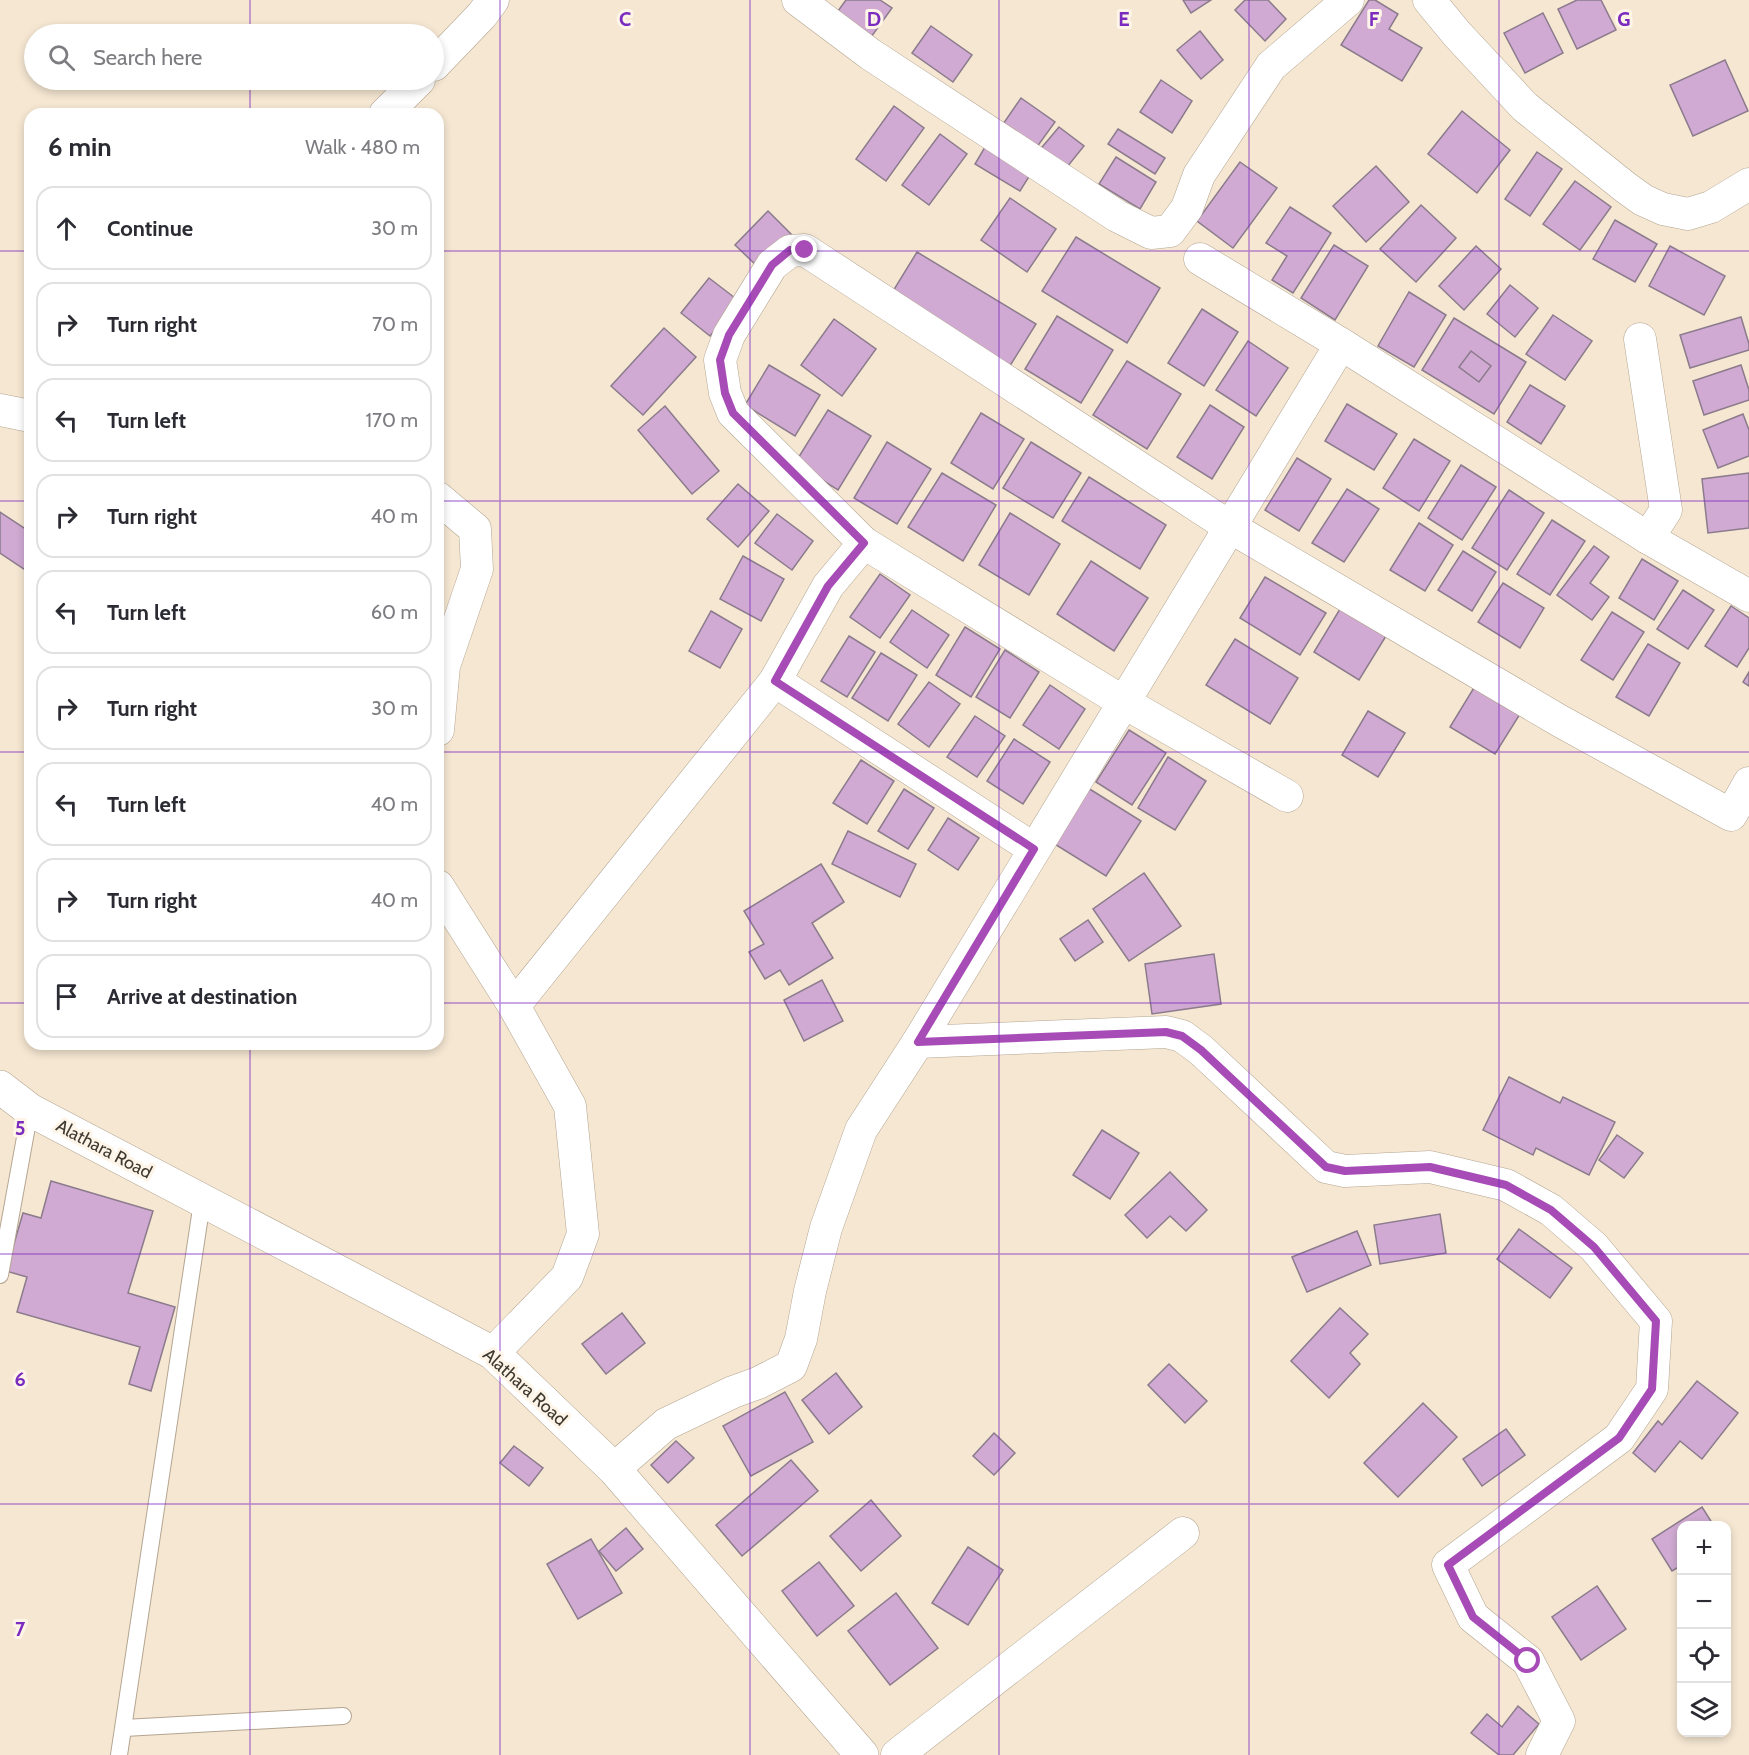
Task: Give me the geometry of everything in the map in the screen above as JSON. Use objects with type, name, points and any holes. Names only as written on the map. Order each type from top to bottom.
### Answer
[{"type":"street","points":[[444,55],[494,0]]},
{"type":"street","points":[[798,0],[870,54],[1117,216],[1151,233],[1170,231],[1187,208],[1199,175],[1271,66],[1348,0]]},
{"type":"street","points":[[1429,0],[1457,34],[1525,107],[1625,188],[1644,200],[1662,209],[1688,214],[1711,207],[1749,184]]},
{"type":"street","points":[[391,108],[409,90]]},
{"type":"street","points":[[1287,796],[1125,703],[864,543],[733,413],[725,393],[720,360],[729,335],[772,265],[790,250],[805,250],[1230,527],[1560,721],[1731,815],[1749,783]]},
{"type":"street","points":[[1200,259],[1341,344],[1648,538],[1749,596]]},
{"type":"street","points":[[1640,339],[1666,510],[1648,538]]},
{"type":"street","points":[[614,1469],[666,1424],[791,1366],[801,1339],[826,1228],[861,1130],[918,1042],[1341,344]]},
{"type":"street","points":[[0,410],[24,415]]},
{"type":"street","points":[[444,503],[475,529],[477,569],[444,666]]},
{"type":"street","points":[[514,1006],[775,681],[828,586],[864,543]]},
{"type":"street","points":[[775,681],[1034,849]]},
{"type":"street","points":[[444,895],[514,1006],[570,1106],[583,1234],[567,1277],[493,1353]]},
{"type":"street","points":[[918,1042],[1166,1032],[1182,1036],[1201,1050],[1326,1167],[1345,1171],[1430,1167],[1506,1185],[1551,1210],[1594,1247],[1656,1321],[1652,1389],[1619,1438],[1448,1565],[1473,1617],[1528,1661],[1559,1720],[1542,1755]]},
{"type":"street","name":"Alathara Road","points":[[0,1087],[30,1110],[493,1353],[614,1469],[862,1755]]},
{"type":"street","points":[[897,1755],[1182,1533]]},
{"type":"lane","points":[[0,1275],[30,1110]]},
{"type":"lane","points":[[119,1755],[202,1202]]},
{"type":"lane","points":[[124,1728],[343,1716]]},
{"type":"building","points":[[846,0],[880,0],[892,8],[869,40],[835,15]]},
{"type":"building","points":[[1183,0],[1211,0],[1191,13]]},
{"type":"building","points":[[1245,0],[1268,0],[1286,19],[1265,41],[1235,10]]},
{"type":"building","points":[[1369,0],[1375,0],[1398,14],[1389,29],[1422,48],[1402,81],[1341,45]]},
{"type":"building","points":[[1577,0],[1601,0],[1616,30],[1577,49],[1558,9]]},
{"type":"building","points":[[1543,13],[1563,53],[1525,73],[1504,33]]},
{"type":"building","points":[[931,26],[972,55],[953,82],[912,53]]},
{"type":"building","points":[[1200,31],[1223,60],[1201,79],[1177,50]]},
{"type":"building","points":[[1725,60],[1748,111],[1693,136],[1670,85]]},
{"type":"building","points":[[1161,80],[1192,101],[1172,133],[1140,112]]},
{"type":"building","points":[[1021,98],[1055,122],[1034,151],[1001,127]]},
{"type":"building","points":[[894,106],[924,128],[886,181],[856,159]]},
{"type":"building","points":[[1462,111],[1510,150],[1477,193],[1428,154]]},
{"type":"building","points":[[1059,127],[1084,146],[1063,172],[1038,152]]},
{"type":"building","points":[[1118,129],[1165,158],[1155,174],[1108,144]]},
{"type":"building","points":[[940,134],[967,154],[929,205],[902,185]]},
{"type":"building","points":[[985,147],[1030,175],[1020,191],[975,164]]},
{"type":"building","points":[[1537,152],[1562,169],[1530,216],[1505,199]]},
{"type":"building","points":[[1116,157],[1156,182],[1140,209],[1099,184]]},
{"type":"building","points":[[1240,162],[1277,188],[1233,248],[1197,221]]},
{"type":"building","points":[[1376,166],[1409,202],[1366,242],[1333,206]]},
{"type":"building","points":[[1575,181],[1611,207],[1580,250],[1543,224]]},
{"type":"building","points":[[1010,198],[1056,229],[1027,272],[981,240]]},
{"type":"building","points":[[1421,205],[1456,238],[1416,282],[1380,249]]},
{"type":"building","points":[[1290,207],[1331,233],[1293,293],[1272,280],[1287,256],[1266,243]]},
{"type":"building","points":[[768,211],[792,235],[759,268],[735,245]]},
{"type":"building","points":[[1615,220],[1657,244],[1635,282],[1593,259]]},
{"type":"building","points":[[1076,237],[1160,288],[1127,343],[1042,291]]},
{"type":"building","points":[[1334,245],[1368,266],[1335,320],[1301,298]]},
{"type":"building","points":[[1476,246],[1501,269],[1464,310],[1439,286]]},
{"type":"building","points":[[1670,246],[1725,276],[1704,315],[1649,286]]},
{"type":"building","points":[[917,252],[1036,324],[1008,369],[890,296]]},
{"type":"building","points":[[709,278],[739,301],[710,336],[681,313]]},
{"type":"building","points":[[1510,285],[1538,308],[1515,337],[1487,314]]},
{"type":"building","points":[[1409,292],[1446,315],[1414,367],[1378,346]]},
{"type":"building","points":[[1202,309],[1238,332],[1204,386],[1168,363]]},
{"type":"building","points":[[1553,315],[1592,341],[1565,380],[1526,354]]},
{"type":"building","points":[[1057,316],[1113,350],[1081,403],[1025,369]]},
{"type":"building","points":[[1741,317],[1749,350],[1690,368],[1680,335]]},
{"type":"building","points":[[1454,318],[1526,362],[1494,414],[1422,370]]},
{"type":"building","points":[[834,319],[876,349],[842,396],[801,365]]},
{"type":"building","points":[[664,328],[696,357],[643,415],[611,386]]},
{"type":"building","points":[[1248,341],[1288,368],[1256,416],[1216,390]]},
{"type":"building","points":[[1471,351],[1491,366],[1479,382],[1459,367]]},
{"type":"building","points":[[1127,361],[1181,394],[1147,449],[1093,415]]},
{"type":"building","points":[[769,365],[820,395],[795,436],[745,405]]},
{"type":"building","points":[[1741,365],[1749,390],[1749,400],[1704,415],[1693,381]]},
{"type":"building","points":[[1530,385],[1565,406],[1541,444],[1507,422]]},
{"type":"building","points":[[1347,404],[1397,434],[1374,470],[1325,441]]},
{"type":"building","points":[[1210,405],[1244,427],[1212,479],[1177,457]]},
{"type":"building","points":[[665,406],[719,471],[692,494],[638,430]]},
{"type":"building","points":[[828,410],[871,436],[838,490],[795,463]]},
{"type":"building","points":[[981,413],[1024,439],[993,489],[951,463]]},
{"type":"building","points":[[1743,414],[1749,430],[1749,456],[1718,468],[1703,430]]},
{"type":"building","points":[[1414,439],[1450,461],[1419,511],[1383,488]]},
{"type":"building","points":[[887,442],[931,469],[897,524],[854,498]]},
{"type":"building","points":[[1031,442],[1081,473],[1053,518],[1003,488]]},
{"type":"building","points":[[1297,458],[1331,479],[1299,531],[1265,510]]},
{"type":"building","points":[[1461,465],[1496,487],[1462,540],[1428,518]]},
{"type":"building","points":[[942,473],[996,505],[963,561],[908,527]]},
{"type":"building","points":[[1749,473],[1749,528],[1708,533],[1702,479]]},
{"type":"building","points":[[1089,477],[1166,525],[1140,569],[1062,521]]},
{"type":"building","points":[[738,484],[769,511],[738,547],[707,519]]},
{"type":"building","points":[[1347,489],[1379,509],[1344,562],[1312,543]]},
{"type":"building","points":[[1509,490],[1544,513],[1507,570],[1472,548]]},
{"type":"building","points":[[0,512],[24,528],[24,569],[0,553]]},
{"type":"building","points":[[1010,513],[1060,544],[1029,595],[979,565]]},
{"type":"building","points":[[777,514],[813,541],[792,570],[755,543]]},
{"type":"building","points":[[1552,520],[1585,541],[1550,595],[1517,574]]},
{"type":"building","points":[[1419,523],[1453,545],[1425,591],[1390,570]]},
{"type":"building","points":[[1594,546],[1609,557],[1590,583],[1609,597],[1592,620],[1557,595]]},
{"type":"building","points":[[1463,551],[1496,572],[1472,611],[1438,590]]},
{"type":"building","points":[[743,556],[784,579],[761,621],[720,599]]},
{"type":"building","points":[[1642,559],[1678,581],[1654,620],[1619,598]]},
{"type":"building","points":[[1091,561],[1148,598],[1114,651],[1057,614]]},
{"type":"building","points":[[880,574],[910,595],[880,638],[850,617]]},
{"type":"building","points":[[1265,577],[1326,613],[1300,655],[1240,618]]},
{"type":"building","points":[[1503,583],[1544,608],[1520,648],[1478,622]]},
{"type":"building","points":[[1683,590],[1714,610],[1688,649],[1657,629]]},
{"type":"building","points":[[1731,606],[1749,618],[1749,648],[1737,667],[1705,646]]},
{"type":"building","points":[[1340,609],[1386,636],[1359,680],[1314,652]]},
{"type":"building","points":[[912,610],[949,635],[927,668],[890,642]]},
{"type":"building","points":[[711,611],[742,629],[720,668],[689,651]]},
{"type":"building","points":[[1612,612],[1644,632],[1613,680],[1581,660]]},
{"type":"building","points":[[965,627],[1000,649],[971,697],[936,675]]},
{"type":"building","points":[[849,636],[875,652],[847,697],[821,681]]},
{"type":"building","points":[[1235,639],[1298,678],[1270,724],[1206,685]]},
{"type":"building","points":[[1648,644],[1680,663],[1649,716],[1616,697]]},
{"type":"building","points":[[1005,650],[1039,672],[1010,718],[976,697]]},
{"type":"building","points":[[881,653],[917,675],[888,721],[852,698]]},
{"type":"building","points":[[1749,672],[1749,686],[1743,682]]},
{"type":"building","points":[[929,682],[960,704],[929,747],[898,724]]},
{"type":"building","points":[[1050,685],[1085,709],[1059,749],[1023,725]]},
{"type":"building","points":[[1475,686],[1520,714],[1495,754],[1450,727]]},
{"type":"building","points":[[1368,711],[1405,733],[1378,777],[1342,755]]},
{"type":"building","points":[[975,716],[1005,736],[977,777],[947,757]]},
{"type":"building","points":[[1129,730],[1166,753],[1132,805],[1096,782]]},
{"type":"building","points":[[1014,739],[1050,762],[1023,804],[987,781]]},
{"type":"building","points":[[1168,757],[1206,781],[1175,830],[1138,808]]},
{"type":"building","points":[[861,760],[894,781],[867,824],[833,803]]},
{"type":"building","points":[[1088,788],[1141,821],[1106,876],[1053,843]]},
{"type":"building","points":[[904,789],[934,808],[908,849],[878,831]]},
{"type":"building","points":[[948,818],[979,838],[958,870],[928,850]]},
{"type":"building","points":[[848,831],[916,864],[900,897],[832,864]]},
{"type":"building","points":[[821,864],[844,902],[812,923],[833,958],[789,985],[780,970],[765,979],[749,952],[764,944],[744,911]]},
{"type":"building","points":[[1144,873],[1181,926],[1129,961],[1093,909]]},
{"type":"building","points":[[1088,920],[1103,942],[1075,961],[1060,939]]},
{"type":"building","points":[[1214,954],[1221,1004],[1152,1014],[1145,964]]},
{"type":"building","points":[[822,980],[843,1021],[804,1041],[784,1000]]},
{"type":"building","points":[[1509,1077],[1560,1103],[1563,1097],[1615,1122],[1589,1175],[1536,1148],[1533,1155],[1483,1130]]},
{"type":"building","points":[[1102,1130],[1139,1153],[1110,1199],[1073,1175]]},
{"type":"building","points":[[1617,1135],[1643,1153],[1624,1178],[1599,1160]]},
{"type":"building","points":[[1170,1172],[1207,1210],[1186,1231],[1170,1216],[1147,1238],[1125,1215]]},
{"type":"building","points":[[51,1181],[153,1211],[128,1293],[175,1307],[151,1391],[129,1384],[140,1347],[17,1312],[27,1277],[6,1271],[23,1213],[41,1218]]},
{"type":"building","points":[[1440,1214],[1446,1253],[1380,1264],[1374,1225]]},
{"type":"building","points":[[1519,1229],[1572,1268],[1550,1298],[1497,1259]]},
{"type":"building","points":[[1357,1231],[1371,1265],[1307,1292],[1292,1257]]},
{"type":"building","points":[[1340,1308],[1368,1334],[1350,1353],[1360,1364],[1329,1398],[1291,1361]]},
{"type":"building","points":[[622,1313],[645,1343],[606,1374],[582,1344]]},
{"type":"building","points":[[1169,1364],[1207,1401],[1185,1423],[1148,1385]]},
{"type":"building","points":[[836,1373],[862,1407],[829,1434],[802,1400]]},
{"type":"building","points":[[1697,1381],[1738,1413],[1702,1459],[1680,1441],[1655,1472],[1633,1453],[1658,1421],[1662,1425]]},
{"type":"building","points":[[785,1392],[813,1442],[751,1476],[723,1426]]},
{"type":"building","points":[[1423,1403],[1457,1437],[1398,1497],[1364,1463]]},
{"type":"building","points":[[1506,1429],[1525,1455],[1482,1486],[1463,1459]]},
{"type":"building","points":[[994,1433],[1015,1453],[994,1475],[973,1456]]},
{"type":"building","points":[[676,1441],[694,1458],[668,1483],[651,1465]]},
{"type":"building","points":[[514,1446],[543,1468],[529,1486],[500,1463]]},
{"type":"building","points":[[791,1460],[818,1491],[742,1556],[716,1525]]},
{"type":"building","points":[[871,1500],[901,1536],[861,1571],[830,1536]]},
{"type":"building","points":[[1702,1507],[1711,1521],[1680,1521]]},
{"type":"building","points":[[1677,1523],[1677,1568],[1672,1571],[1652,1539]]},
{"type":"building","points":[[626,1528],[643,1549],[616,1571],[599,1551]]},
{"type":"building","points":[[591,1539],[622,1593],[578,1619],[547,1564]]},
{"type":"building","points":[[968,1547],[1003,1570],[968,1625],[932,1603]]},
{"type":"building","points":[[819,1562],[854,1606],[817,1636],[782,1591]]},
{"type":"building","points":[[1597,1586],[1626,1629],[1581,1660],[1552,1617]]},
{"type":"building","points":[[896,1593],[938,1648],[890,1685],[848,1631]]},
{"type":"building","points":[[1518,1706],[1539,1724],[1513,1755],[1499,1755],[1471,1733],[1487,1714],[1502,1727]]},
{"type":"route","points":[[805,250],[790,250],[772,265],[729,335],[720,360],[725,393],[733,413],[864,543],[828,586],[775,681],[1034,849],[918,1042],[1166,1032],[1182,1036],[1201,1050],[1326,1167],[1345,1171],[1430,1167],[1506,1185],[1551,1210],[1594,1247],[1656,1321],[1652,1389],[1619,1438],[1448,1565],[1473,1617],[1528,1661]]}]
